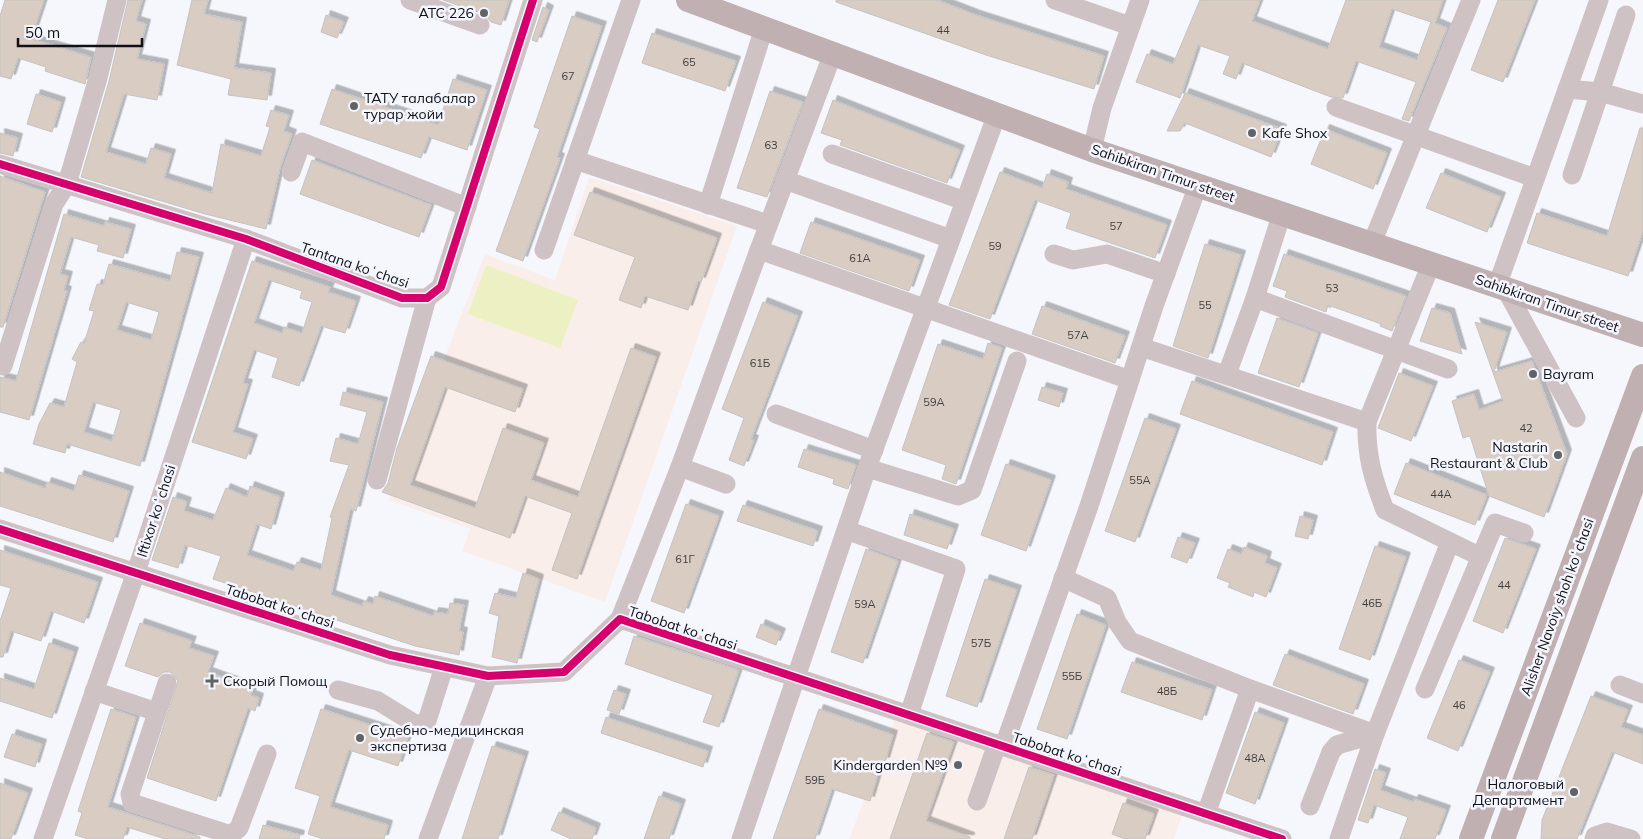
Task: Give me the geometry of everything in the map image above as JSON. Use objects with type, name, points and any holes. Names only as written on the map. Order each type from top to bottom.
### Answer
[{"type":"main road","name":"Sahibkiran Timur street","points":[[688,0],[1092,150],[1643,335]]},
{"type":"main road","name":"Alisher Navoiy shoh koʻchasi","points":[[1471,839],[1643,376]]},
{"type":"main road","points":[[1503,839],[1643,458]]},
{"type":"street","points":[[3,366],[54,204],[67,184],[98,78],[117,0]]},
{"type":"street","points":[[410,0],[480,25]]},
{"type":"street","points":[[378,480],[427,298],[441,287],[533,0]]},
{"type":"street","points":[[544,250],[631,0]]},
{"type":"street","points":[[1055,0],[1130,26]]},
{"type":"street","points":[[1092,150],[1102,108],[1140,0]]},
{"type":"street","points":[[1372,244],[1471,0]]},
{"type":"street","points":[[1576,418],[1501,287],[1535,178],[1599,0]]},
{"type":"street","points":[[1572,176],[1626,15]]},
{"type":"street","points":[[708,204],[764,28]]},
{"type":"street","points":[[620,619],[680,467],[768,224],[833,53]]},
{"type":"street","points":[[1567,88],[1600,92],[1643,104]]},
{"type":"street","points":[[1336,107],[1535,178]]},
{"type":"street","points":[[741,839],[867,468],[997,114]]},
{"type":"street","points":[[291,172],[302,142],[467,207]]},
{"type":"street","points":[[832,154],[965,201]]},
{"type":"street","points":[[575,160],[768,224]]},
{"type":"street","name":"Tantana koʻchasi","points":[[0,164],[246,239],[402,298],[427,298]]},
{"type":"street","points":[[785,180],[951,238]]},
{"type":"street","points":[[977,801],[1063,578],[1198,185]]},
{"type":"street","points":[[1226,374],[1255,298],[1282,213]]},
{"type":"street","name":"Iftixor koʻchasi","points":[[43,839],[136,572],[246,239]]},
{"type":"street","points":[[759,250],[1130,380]]},
{"type":"street","points":[[1054,254],[1074,260],[1107,254],[1166,274]]},
{"type":"street","points":[[1432,264],[1367,422],[1371,474],[1385,510],[1481,557]]},
{"type":"street","points":[[1255,298],[1448,368]]},
{"type":"street","points":[[1141,347],[1367,422]]},
{"type":"street","points":[[867,468],[958,496],[972,490],[1017,361]]},
{"type":"street","points":[[776,414],[874,450]]},
{"type":"street","points":[[680,467],[726,484]]},
{"type":"street","points":[[1425,689],[1496,524],[1524,533]]},
{"type":"street","name":"Tabobat koʻchasi","points":[[0,529],[390,655],[488,676],[564,672],[620,619],[1206,814],[1254,835],[1282,839]]},
{"type":"street","points":[[846,530],[956,569],[909,715]]},
{"type":"street","points":[[1339,839],[1375,734],[1450,542]]},
{"type":"street","points":[[1063,578],[1107,598],[1117,622],[1130,641],[1250,689],[1375,734]]},
{"type":"street","points":[[338,690],[378,702],[417,724],[427,721],[444,667]]},
{"type":"street","points":[[428,839],[488,676]]},
{"type":"street","points":[[167,683],[130,794],[132,803],[231,835],[240,828],[266,754]]},
{"type":"street","points":[[1620,685],[1643,694]]},
{"type":"street","points":[[1206,814],[1250,689]]},
{"type":"street","points":[[94,690],[158,712]]},
{"type":"street","points":[[1310,806],[1331,752],[1337,745],[1375,734]]},
{"type":"street","points":[[1594,839],[1595,836],[1607,832],[1631,839]]},
{"type":"shaded area","points":[[589,177],[737,226],[605,602],[462,551],[470,529],[389,500],[485,254],[555,280]]},
{"type":"shaded area","name":"Kindergarden №9","points":[[897,714],[1182,816],[1174,839],[849,839]]},
{"type":"green space","points":[[486,265],[578,300],[560,348],[468,314]]},
{"type":"building","points":[[5,0],[44,0],[31,39],[91,57],[85,84],[45,71],[46,67],[18,58],[11,79],[0,76],[0,16]]},
{"type":"building","points":[[128,0],[142,0],[136,21],[146,24],[137,59],[164,64],[157,100],[124,94],[106,152],[146,164],[151,148],[171,154],[164,178],[212,193],[221,144],[261,156],[270,127],[266,126],[271,110],[289,115],[284,131],[292,134],[280,168],[266,229],[205,214],[81,177],[109,81]]},
{"type":"building","points":[[192,0],[208,0],[204,14],[242,22],[234,68],[271,73],[267,100],[228,95],[231,79],[177,65]]},
{"type":"building","name":"АТС 226","points":[[443,0],[509,0],[501,25],[491,22],[484,14]]},
{"type":"building","points":[[836,0],[937,0],[976,15],[1104,56],[1094,89],[986,55],[836,2]]},
{"type":"building","points":[[1200,0],[1260,0],[1252,21],[1328,49],[1346,0],[1443,0],[1435,23],[1447,28],[1409,121],[1402,119],[1416,82],[1356,61],[1343,98],[1331,97],[1242,63],[1236,79],[1223,74],[1230,56],[1198,45],[1180,98],[1136,82],[1147,54],[1173,64]],"holes":[[[1392,9],[1431,22],[1417,60],[1379,47]]]},
{"type":"building","points":[[1498,0],[1535,0],[1503,82],[1471,70]]},
{"type":"building","points":[[543,7],[549,10],[537,42],[532,40]]},
{"type":"building","points":[[326,15],[344,22],[337,38],[321,32]]},
{"type":"building","points":[[572,16],[602,26],[557,157],[560,158],[523,261],[496,251],[540,129],[534,127]]},
{"type":"building","points":[[652,33],[736,61],[725,91],[642,63]]},
{"type":"building","name":"ТАТУ талабалар турар жойи","points":[[453,79],[487,90],[467,150],[429,137],[421,158],[320,124],[332,89],[438,125]]},
{"type":"building","points":[[770,91],[803,102],[767,197],[737,188]]},
{"type":"building","points":[[1185,93],[1282,129],[1271,157],[1185,123],[1180,131],[1167,131]]},
{"type":"building","points":[[36,94],[61,102],[52,132],[27,124]]},
{"type":"building","points":[[833,100],[960,150],[947,183],[840,145],[842,140],[821,133]]},
{"type":"building","points":[[1640,128],[1643,128],[1643,231],[1628,276],[1527,243],[1537,213],[1607,236]]},
{"type":"building","points":[[1325,129],[1387,153],[1373,189],[1311,164]]},
{"type":"building","points":[[0,133],[18,138],[13,156],[0,153]]},
{"type":"building","points":[[312,160],[431,205],[419,237],[300,194]]},
{"type":"building","points":[[1000,172],[1042,188],[1047,174],[1068,182],[1066,189],[1167,225],[1155,258],[1066,228],[1071,213],[1035,200],[990,319],[949,305]]},
{"type":"building","points":[[1441,173],[1501,197],[1487,232],[1426,208]]},
{"type":"building","points":[[0,176],[45,192],[3,327],[0,327]]},
{"type":"building","points":[[590,192],[717,238],[701,282],[698,281],[688,310],[645,296],[641,308],[619,300],[635,257],[574,235]]},
{"type":"building","points":[[64,214],[104,226],[105,222],[131,229],[123,258],[97,251],[99,245],[71,237],[60,274],[68,276],[64,290],[67,291],[29,420],[0,412],[0,377],[16,381]]},
{"type":"building","points":[[811,222],[920,260],[909,291],[800,253]]},
{"type":"building","points":[[1205,244],[1241,255],[1208,358],[1173,346]]},
{"type":"building","points":[[177,252],[199,257],[140,466],[67,444],[65,453],[33,444],[39,424],[50,403],[64,407],[77,362],[72,359],[81,342],[84,344],[94,311],[89,310],[97,284],[103,285],[109,264],[170,281]],"holes":[[[126,302],[159,312],[151,340],[117,330]],[[93,402],[121,410],[112,441],[84,432]]]},
{"type":"building","points":[[1284,254],[1406,296],[1392,331],[1380,326],[1381,324],[1328,305],[1326,312],[1285,297],[1287,291],[1273,286]]},
{"type":"building","points":[[252,261],[330,287],[328,292],[356,301],[345,333],[321,326],[299,386],[272,377],[278,358],[254,350],[243,383],[248,384],[233,432],[253,439],[246,459],[192,442]],"holes":[[[269,280],[302,291],[300,298],[312,302],[302,333],[284,327],[282,333],[254,323]]]},
{"type":"building","points":[[763,302],[798,316],[751,439],[754,440],[744,466],[729,460],[744,418],[722,409]]},
{"type":"building","points":[[1042,306],[1125,336],[1115,363],[1032,334]]},
{"type":"building","points":[[1432,308],[1450,313],[1462,354],[1420,341]]},
{"type":"building","points":[[1277,318],[1318,333],[1299,387],[1258,373]]},
{"type":"building","points":[[1475,322],[1507,332],[1494,372],[1532,361],[1567,454],[1544,517],[1489,496],[1470,436],[1463,438],[1452,401],[1474,394],[1479,410],[1503,401]]},
{"type":"building","points":[[988,343],[1002,348],[956,484],[942,479],[946,465],[902,450],[938,344],[983,359]]},
{"type":"building","points":[[631,348],[656,357],[577,579],[552,570],[572,513],[525,496],[510,538],[382,492],[388,483],[397,448],[431,356],[523,389],[515,412],[445,387],[410,485],[475,508],[503,428],[544,443],[531,480],[578,497]]},
{"type":"building","points":[[1399,373],[1433,386],[1411,441],[1378,428]]},
{"type":"building","points":[[1192,381],[1333,432],[1322,465],[1180,414]]},
{"type":"building","points":[[1042,387],[1063,393],[1059,407],[1038,400]]},
{"type":"building","points":[[343,392],[383,402],[356,511],[350,509],[331,595],[362,606],[364,601],[373,604],[375,596],[433,616],[434,612],[448,614],[450,603],[464,605],[459,631],[463,632],[459,655],[415,646],[213,579],[221,556],[185,545],[178,568],[152,560],[173,497],[187,502],[184,511],[213,520],[226,488],[247,497],[250,486],[280,497],[271,529],[257,524],[247,555],[293,571],[297,562],[321,570],[332,518],[330,517],[349,465],[330,461],[336,438],[358,444],[367,412],[340,405]]},
{"type":"building","points":[[1145,418],[1176,429],[1135,542],[1105,531]]},
{"type":"building","points":[[804,449],[856,465],[848,489],[833,484],[834,479],[798,467]]},
{"type":"building","points":[[1406,463],[1487,495],[1475,525],[1394,494]]},
{"type":"building","points":[[1006,464],[1051,480],[1026,551],[981,535]]},
{"type":"building","points":[[0,472],[45,488],[47,482],[74,491],[79,475],[129,491],[113,542],[0,506]]},
{"type":"building","points":[[686,504],[719,516],[684,613],[651,601]]},
{"type":"building","points":[[743,505],[818,531],[813,546],[737,521]]},
{"type":"building","points":[[910,514],[954,529],[947,549],[904,535]]},
{"type":"building","points":[[1300,516],[1313,520],[1308,539],[1295,536]]},
{"type":"building","points":[[1178,537],[1195,543],[1187,563],[1171,557]]},
{"type":"building","points":[[1505,538],[1536,549],[1503,633],[1473,621]]},
{"type":"building","points":[[1375,546],[1406,557],[1370,660],[1339,649]]},
{"type":"building","points":[[1244,547],[1267,556],[1265,563],[1277,568],[1266,597],[1254,592],[1253,597],[1228,587],[1230,583],[1217,578],[1228,549],[1241,554]]},
{"type":"building","points":[[866,549],[898,561],[863,663],[831,652]]},
{"type":"building","points":[[0,550],[98,582],[84,623],[51,611],[41,641],[11,631],[3,657],[0,657],[0,621],[11,588],[0,585]]},
{"type":"building","points":[[523,573],[539,579],[517,663],[492,657],[499,616],[489,613],[495,593],[516,598]]},
{"type":"building","points":[[985,579],[1017,590],[977,707],[946,696]]},
{"type":"building","points":[[1077,614],[1106,625],[1067,739],[1037,729]]},
{"type":"building","points":[[140,623],[192,641],[189,648],[214,656],[208,672],[253,688],[251,695],[259,698],[255,711],[248,708],[216,801],[147,778],[178,681],[170,672],[164,672],[158,677],[125,666]]},
{"type":"building","points":[[761,624],[781,633],[776,645],[756,637]]},
{"type":"building","points":[[634,636],[739,670],[719,727],[703,722],[713,695],[625,664]]},
{"type":"building","points":[[49,643],[74,652],[52,718],[0,701],[0,678],[34,689]]},
{"type":"building","points":[[1285,654],[1364,684],[1353,714],[1273,685]]},
{"type":"building","points":[[1459,660],[1490,672],[1458,751],[1427,738]]},
{"type":"building","points":[[1132,662],[1212,690],[1202,720],[1121,692]]},
{"type":"building","points":[[614,690],[626,694],[619,714],[607,710]]},
{"type":"building","name":"Налоговый Департамент","points":[[1591,696],[1628,710],[1621,727],[1643,735],[1643,764],[1612,752],[1577,839],[1541,839],[1542,820]]},
{"type":"building","points":[[111,709],[136,717],[108,807],[200,837],[200,839],[165,839],[127,827],[123,839],[88,839],[75,835],[82,813],[78,811]]},
{"type":"building","points":[[321,709],[408,737],[398,766],[349,750],[330,807],[388,825],[384,839],[323,839],[308,834],[320,796],[295,788]]},
{"type":"building","points":[[819,709],[893,735],[885,762],[882,761],[870,801],[832,789],[815,839],[773,839]]},
{"type":"building","points":[[1255,712],[1284,723],[1255,804],[1226,793]]},
{"type":"building","points":[[606,717],[708,751],[703,767],[601,733]]},
{"type":"building","points":[[927,733],[954,742],[926,821],[970,837],[970,839],[890,839]]},
{"type":"building","points":[[12,734],[42,744],[35,767],[4,757]]},
{"type":"building","points":[[492,746],[524,756],[498,839],[462,839]]},
{"type":"building","points":[[1029,767],[1054,775],[1032,839],[1004,839]]},
{"type":"building","points":[[1375,769],[1386,773],[1380,790],[1413,802],[1414,799],[1446,810],[1435,839],[1400,839],[1408,817],[1374,805],[1368,823],[1358,820]]},
{"type":"building","points":[[0,783],[28,793],[11,839],[0,839]]},
{"type":"building","points":[[659,796],[681,804],[669,839],[644,839]]},
{"type":"building","points":[[1123,803],[1154,814],[1145,839],[1125,839],[1112,834]]},
{"type":"building","points":[[559,812],[596,828],[592,839],[571,839],[551,830]]},
{"type":"building","points":[[263,825],[300,835],[299,839],[259,839]]},
{"type":"cycle path","points":[[0,164],[246,239],[402,298],[427,298],[441,287],[533,0]]},
{"type":"cycle path","points":[[0,529],[390,655],[488,676],[564,672],[620,619],[1282,839]]},
{"type":"place","name":"АТС 226","points":[[484,13]]},
{"type":"place","name":"ТАТУ талабалар турар жойи","points":[[354,106]]},
{"type":"place","name":"Kafe Shox","points":[[1252,133]]},
{"type":"place","name":"Bayram","points":[[1533,374]]},
{"type":"place","name":"Nastarin Restaurant & Club","points":[[1558,455]]},
{"type":"place","name":"Скорый Помощ","points":[[212,681]]},
{"type":"place","name":"Судебно-медицинская экспертиза","points":[[360,738]]},
{"type":"place","name":"Kindergarden №9","points":[[958,765]]},
{"type":"place","name":"Налоговый Департамент","points":[[1574,792]]}]
